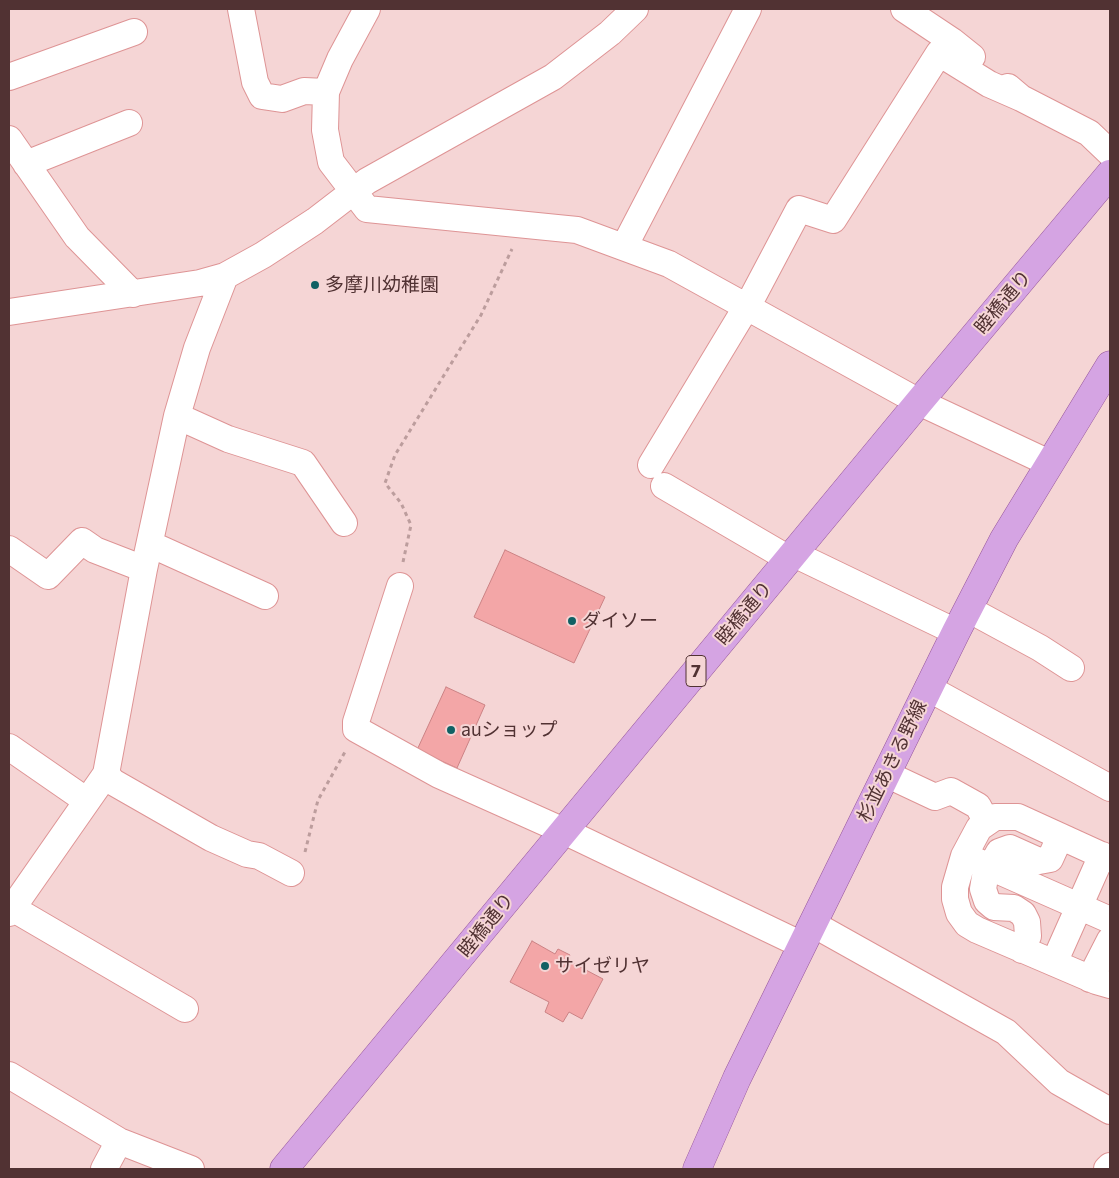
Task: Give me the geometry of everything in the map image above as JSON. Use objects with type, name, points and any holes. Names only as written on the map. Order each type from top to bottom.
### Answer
[{"type":"main road","name":"睦橋通り","points":[[284,1169],[1110,174]]},
{"type":"main road","name":"杉並あきる野線","points":[[697,1169],[737,1078],[928,688],[1004,539],[1110,365]]},
{"type":"street","points":[[241,9],[255,82],[262,96],[282,100],[304,91],[326,92]]},
{"type":"street","points":[[367,9],[340,59],[326,92],[325,130],[331,162],[351,192],[366,210],[576,230],[670,264],[919,402],[1049,463]]},
{"type":"street","points":[[9,312],[200,284],[225,276],[263,256],[315,221],[351,192],[553,77],[610,33],[635,9]]},
{"type":"street","points":[[624,247],[748,9]]},
{"type":"street","points":[[904,9],[952,41],[1021,98]]},
{"type":"street","points":[[9,77],[134,32]]},
{"type":"street","points":[[1071,668],[1040,648],[962,621],[792,557],[658,476],[798,209],[833,220],[939,53],[989,84],[1021,98],[1089,133],[1110,153]]},
{"type":"street","points":[[26,164],[129,123]]},
{"type":"street","points":[[9,139],[77,236],[133,294]]},
{"type":"street","points":[[185,1009],[10,910],[106,774],[144,569],[177,416],[197,348],[225,276]]},
{"type":"street","points":[[177,416],[228,439],[303,463],[344,523]]},
{"type":"street","points":[[9,549],[48,576],[82,541],[95,550],[144,569]]},
{"type":"street","points":[[150,544],[265,596]]},
{"type":"street","points":[[400,586],[356,722],[356,730],[439,775],[564,831],[808,934],[1006,1032],[1060,1082],[1110,1111]]},
{"type":"street","points":[[928,688],[1110,788]]},
{"type":"street","points":[[9,747],[87,801]]},
{"type":"street","points":[[106,774],[113,782],[211,838],[247,854],[260,856],[290,873]]},
{"type":"street","points":[[886,774],[935,797],[951,791],[978,806],[986,822]]},
{"type":"street","points":[[1054,963],[1079,907],[1106,857],[1018,817],[995,817],[979,828],[964,856],[955,887],[955,899],[959,913],[967,924],[1022,950],[1100,982],[1110,940]]},
{"type":"street","points":[[1022,950],[1028,936],[1027,922],[1023,914],[1014,908],[994,907],[987,901],[983,889],[985,877],[999,852],[1010,848],[1039,861],[1050,858],[1060,836]]},
{"type":"street","points":[[964,856],[1110,920]]},
{"type":"street","points":[[9,1076],[119,1141],[191,1169]]},
{"type":"street","points":[[104,1169],[119,1141]]},
{"type":"path","points":[[400,586],[398,579],[411,525],[401,503],[386,483],[395,455],[481,315],[505,268],[521,225]]},
{"type":"path","points":[[290,873],[300,873],[318,800],[356,730]]},
{"type":"building","points":[[505,550],[605,597],[574,663],[474,617]]},
{"type":"building","points":[[446,687],[485,705],[457,768],[417,750]]},
{"type":"building","points":[[532,941],[555,954],[558,949],[570,955],[567,960],[603,979],[582,1019],[569,1012],[563,1022],[545,1012],[549,1002],[510,982]]},
{"type":"place","name":"多摩川幼稚園","points":[[315,285]]},
{"type":"place","name":"ダイソー","points":[[572,621]]},
{"type":"place","name":"auショップ","points":[[451,730]]},
{"type":"place","name":"サイゼリヤ","points":[[545,966]]}]
